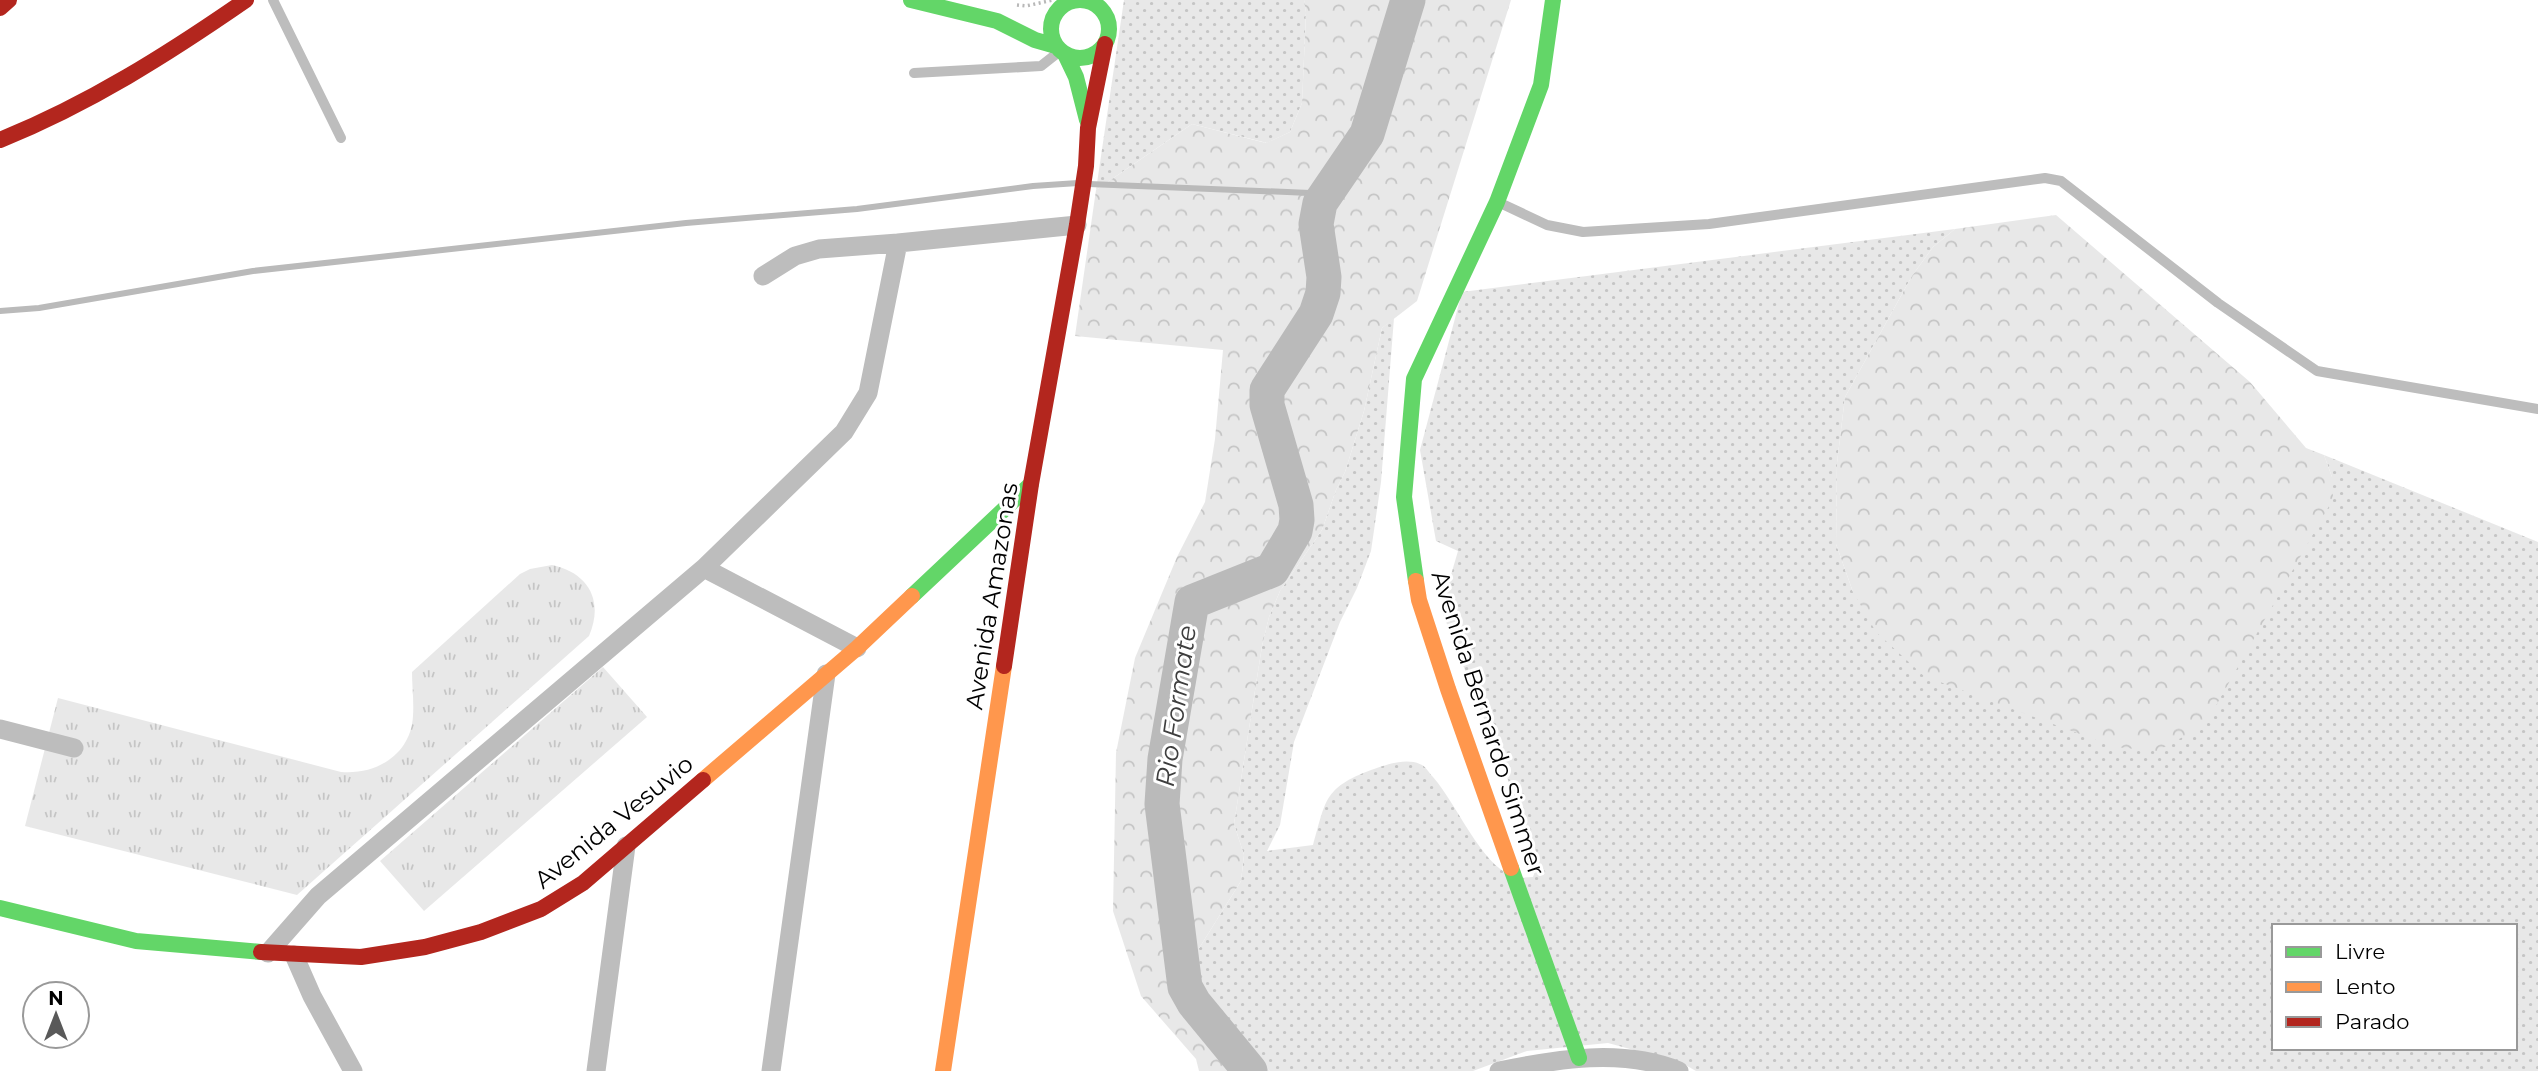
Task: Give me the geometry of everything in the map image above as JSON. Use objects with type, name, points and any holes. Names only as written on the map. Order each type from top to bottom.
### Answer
[{"type":"street","points":[[0,8],[9,0]]},
{"type":"street","points":[[0,140],[41,125],[110,87],[185,43],[246,0]]},
{"type":"street","points":[[911,0],[997,21],[1076,58],[1097,53],[1105,44],[1109,33],[1110,0]]},
{"type":"street","points":[[997,21],[1034,19],[1055,5],[1081,0],[1097,6],[1108,20]]},
{"type":"street","name":"Avenida Bernardo Simmer","points":[[1553,0],[1541,85],[1497,202],[1414,379],[1404,496],[1419,600],[1452,702],[1579,1058]]},
{"type":"street","points":[[1055,5],[1051,28],[1061,50]]},
{"type":"street","name":"Avenida Amazonas","points":[[943,1071],[1031,484],[1083,189],[1088,128],[1105,44]]},
{"type":"street","name":"Avenida Amazonas","points":[[1061,50],[1076,77],[1088,128]]},
{"type":"street","points":[[763,276],[796,256],[819,248],[1077,225]]},
{"type":"street","points":[[268,953],[318,895],[704,568],[844,432],[868,393],[898,243]]},
{"type":"street","name":"Avenida Vesuvio","points":[[0,908],[136,941],[294,955],[361,957],[425,947],[481,932],[541,909],[583,883],[857,648],[1031,484]]},
{"type":"street","points":[[704,568],[857,648]]},
{"type":"street","points":[[771,1071],[796,907],[826,674]]},
{"type":"street","points":[[0,729],[75,748]]},
{"type":"street","points":[[596,1071],[625,846]]},
{"type":"street","points":[[294,955],[312,996],[353,1071]]},
{"type":"street","points":[[1499,1071],[1579,1058],[1626,1058],[1668,1066],[1679,1071]]},
{"type":"lane","points":[[272,0],[341,138]]},
{"type":"lane","points":[[914,73],[1041,66],[1061,50]]},
{"type":"lane","points":[[1497,202],[1547,225],[1583,233],[1709,225],[2045,178],[2061,181],[2218,303],[2317,371],[2538,409]]},
{"type":"path","points":[[1006,4],[1055,5]]},
{"type":"green space","points":[[1124,0],[1304,0],[1306,12],[1302,103],[1290,132],[1267,143],[1192,124],[1096,190]]},
{"type":"green space","points":[[1304,0],[1511,0],[1417,301],[1382,328],[1364,411],[1345,472],[1322,530],[1280,591],[1269,617],[1262,646],[1234,824],[1244,855],[1241,881],[1198,950],[1191,993],[1215,1024],[1270,1071],[1199,1071],[1196,1059],[1141,996],[1113,911],[1116,753],[1135,658],[1177,557],[1205,502],[1215,439],[1223,350],[1075,336],[1096,190],[1192,124],[1266,143],[1290,132],[1302,103],[1306,13]]},
{"type":"green space","points":[[2056,215],[2250,382],[2306,448],[2324,455],[2332,477],[2333,499],[2205,725],[2157,751],[2115,747],[1924,676],[1876,632],[1853,592],[1836,544],[1837,463],[1845,397],[1912,276],[1933,247],[1955,229]]},
{"type":"green space","points":[[1955,229],[1933,247],[1912,276],[1845,397],[1837,463],[1836,544],[1853,592],[2332,477],[2324,455],[2538,542],[2538,1071],[1696,1071],[1682,1063],[1608,1043],[1527,1051],[1473,1071],[1270,1071],[1215,1024],[1191,994],[1198,950],[1241,881],[1244,855],[1234,824],[1269,617],[1280,591],[1322,530],[1345,472],[1364,411],[1382,328],[1394,318],[1381,482],[1371,551],[1340,622],[1294,742],[1280,825],[1267,851],[1313,845],[1324,807],[1335,790],[1371,770],[1410,762],[1426,769],[1442,788],[1479,846],[1501,869],[1514,877],[1533,877],[1539,859],[1441,609],[1458,551],[1436,541],[1420,450],[1462,292]]},
{"type":"green space","points":[[552,565],[576,575],[590,590],[595,611],[589,636],[297,895],[25,826],[58,698],[341,772],[379,766],[399,751],[411,729],[412,672],[520,574],[530,569]]},
{"type":"green space","points":[[603,667],[647,717],[424,911],[380,861]]},
{"type":"waterway","name":"Rio Formate","points":[[1250,1071],[1194,1003],[1185,987],[1162,804],[1165,759],[1192,602],[1272,570],[1295,531],[1296,505],[1267,405],[1267,390],[1316,314],[1323,293],[1324,277],[1316,224],[1320,203],[1367,134],[1408,0]]},
{"type":"waterway","points":[[0,311],[39,308],[253,271],[686,223],[857,209],[1033,186],[1078,183]]},
{"type":"waterway","points":[[1089,184],[1310,193],[1321,200]]},
{"type":"traffic: fast","points":[[911,0],[997,21],[1035,40],[1056,46]]},
{"type":"traffic: fast","points":[[1080,0],[1091,2],[1104,13],[1109,29],[1107,40],[1096,53],[1080,58],[1069,56],[1056,45],[1051,29],[1053,18],[1064,5],[1080,0]]},
{"type":"traffic: fast","points":[[1416,581],[1404,497],[1414,379],[1497,202],[1541,85],[1553,0]]},
{"type":"traffic: fast","points":[[1065,54],[1076,77],[1087,120]]},
{"type":"traffic: fast","points":[[912,596],[1031,484]]},
{"type":"traffic: fast","points":[[1511,868],[1579,1058]]},
{"type":"traffic: fast","points":[[0,908],[136,941],[261,952]]},
{"type":"traffic: slow","points":[[1416,581],[1419,600],[1448,689],[1511,868]]},
{"type":"traffic: slow","points":[[703,780],[857,648],[912,596]]},
{"type":"traffic: slow","points":[[943,1071],[1004,666]]},
{"type":"traffic: jam","points":[[0,8],[9,0]]},
{"type":"traffic: jam","points":[[0,140],[65,111],[127,77],[246,0]]},
{"type":"traffic: jam","points":[[1004,666],[1031,484],[1077,225],[1086,166],[1088,128],[1105,44]]},
{"type":"traffic: jam","points":[[261,952],[361,957],[425,947],[481,932],[541,909],[583,883],[703,780]]}]
